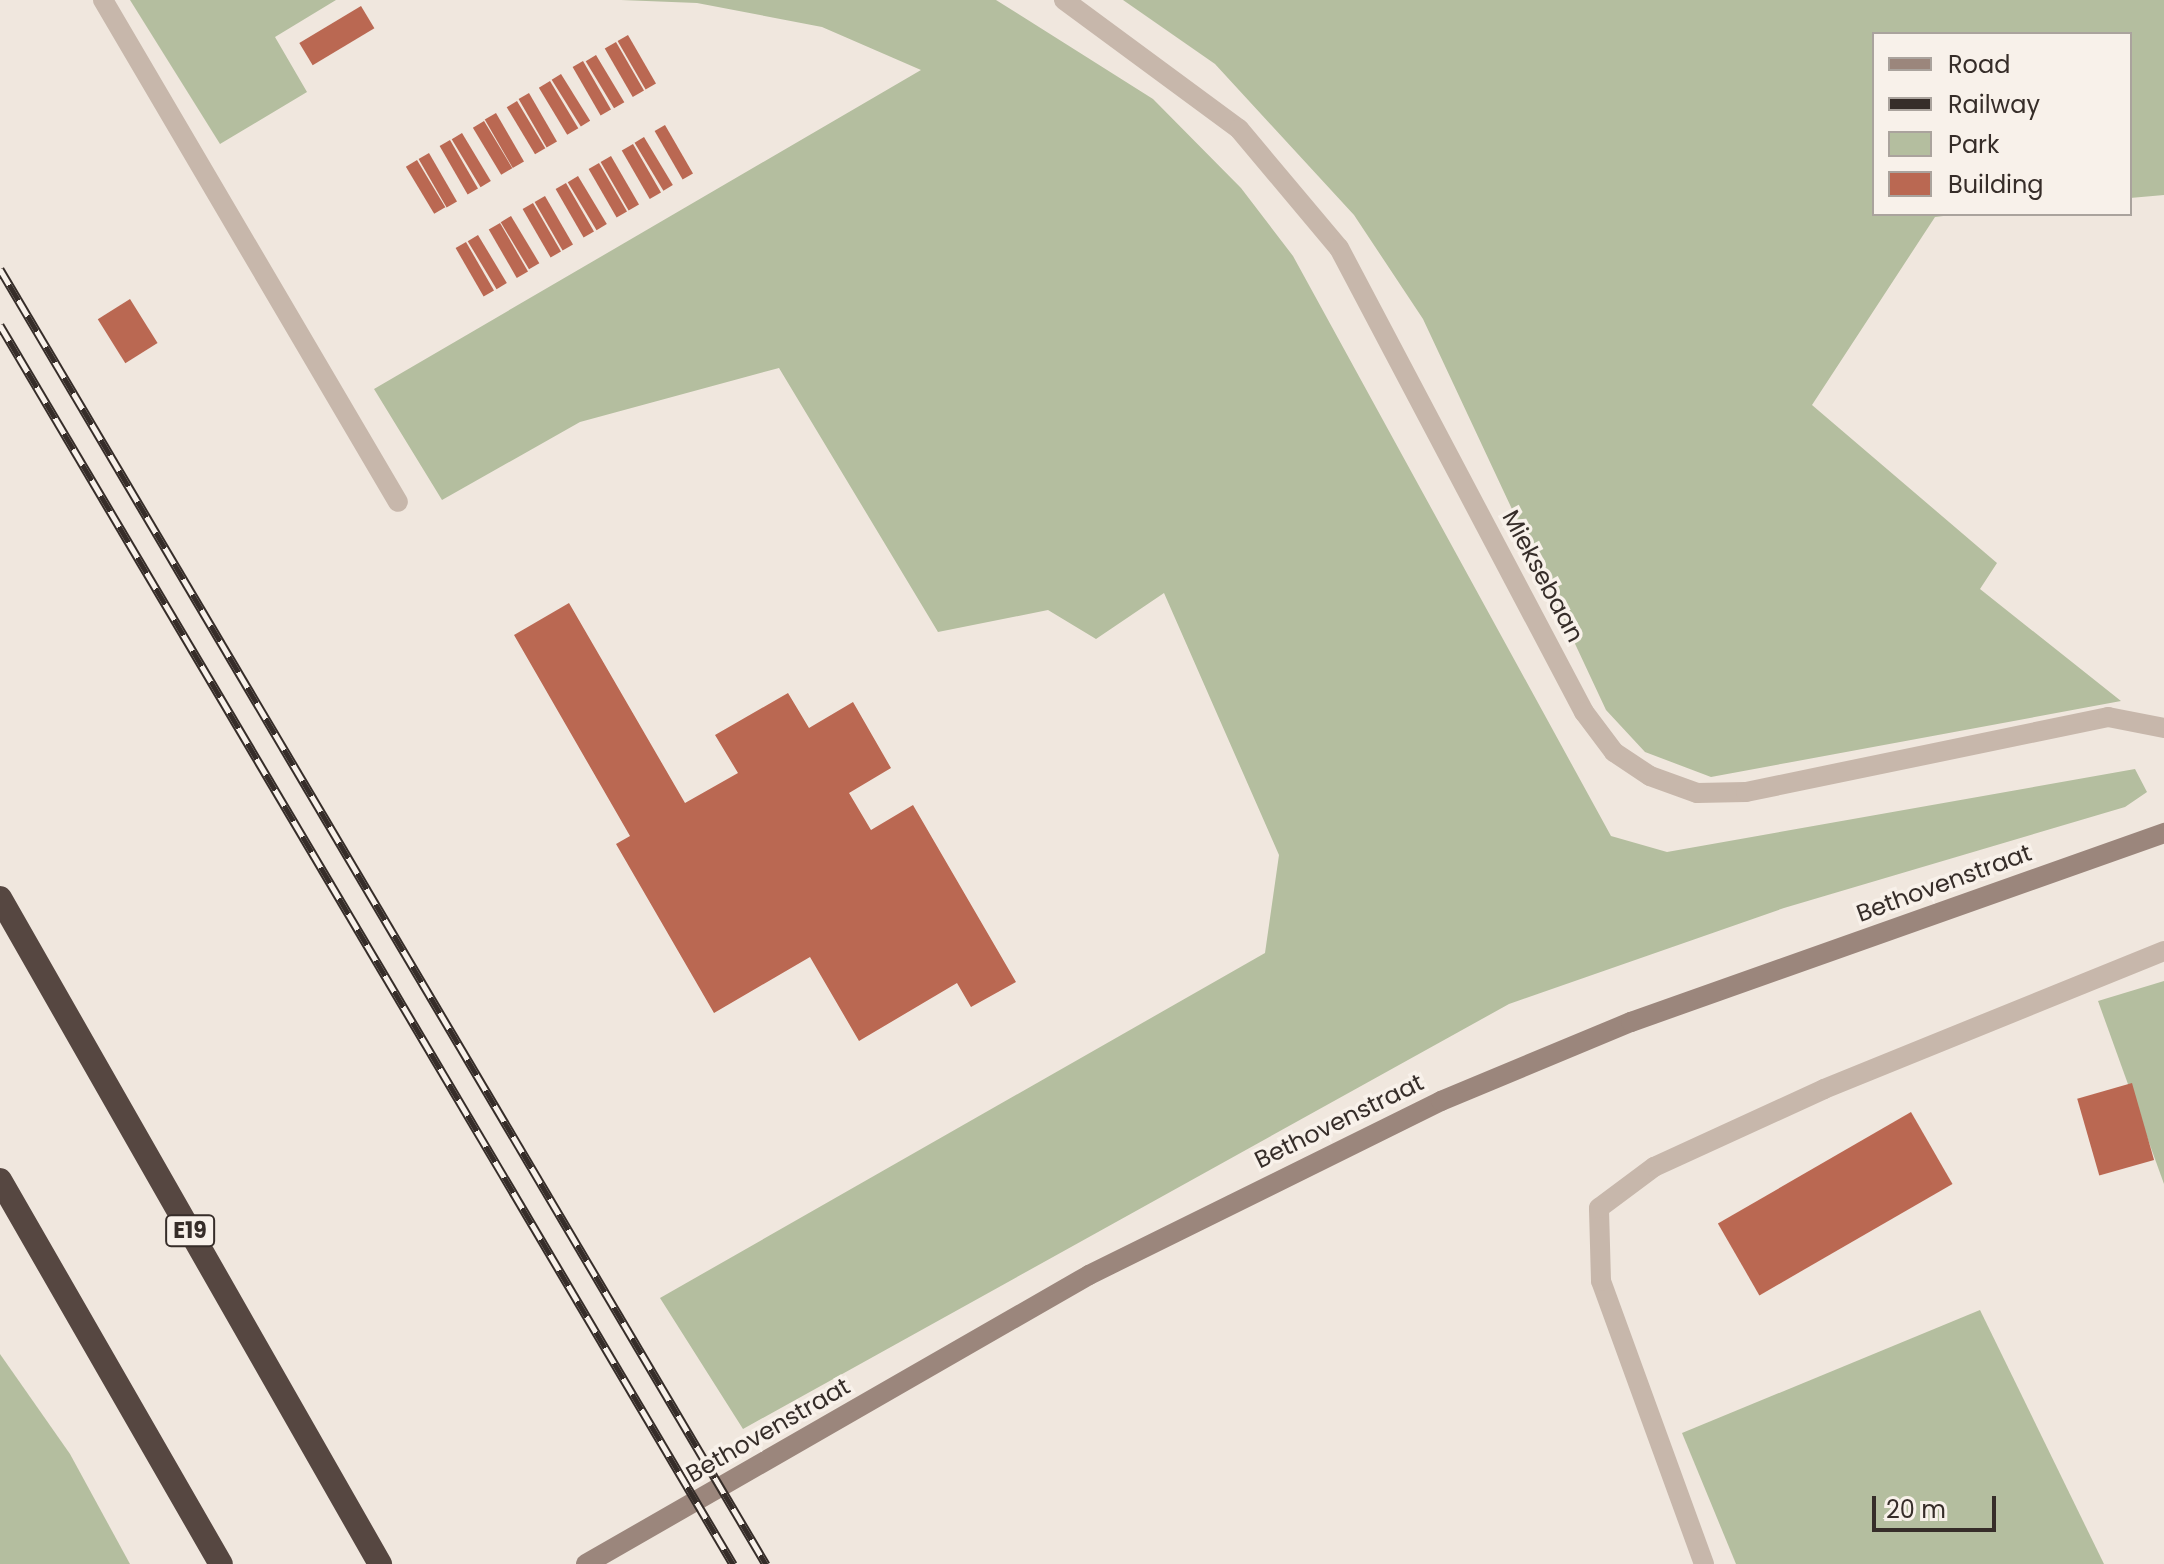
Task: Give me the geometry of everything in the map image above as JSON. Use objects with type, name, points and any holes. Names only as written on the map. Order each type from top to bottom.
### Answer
[{"type":"highway","name":"E19","points":[[0,898],[380,1564]]},
{"type":"highway","points":[[0,1180],[221,1564]]},
{"type":"main road","name":"Bethovenstraat","points":[[586,1564],[1089,1275],[1441,1101],[1631,1022],[2164,833]]},
{"type":"street","points":[[103,0],[398,502]]},
{"type":"street","name":"Mieksebaan","points":[[1064,0],[1239,129],[1339,248],[1584,712],[1614,752],[1650,776],[1697,793],[1746,792],[2108,717],[2164,728]]},
{"type":"street","points":[[1704,1564],[1601,1281],[1599,1208],[1654,1167],[1810,1095],[2164,951]]},
{"type":"green space","points":[[130,0],[336,0],[275,37],[307,92],[220,144]]},
{"type":"green space","points":[[621,0],[996,0],[1153,99],[1241,188],[1293,256],[1611,836],[1667,852],[2135,769],[2147,792],[2125,807],[1784,908],[1509,1004],[743,1429],[660,1298],[1265,953],[1279,855],[1164,593],[1096,639],[1048,610],[938,632],[779,368],[580,422],[442,500],[374,389],[921,70],[822,27],[697,3]]},
{"type":"green space","points":[[1123,0],[2164,0],[2164,195],[2132,198],[2132,32],[1872,32],[1872,216],[1943,216],[1935,217],[1812,405],[1997,563],[1980,589],[2121,701],[1711,777],[1645,752],[1606,710],[1423,319],[1354,215],[1215,64]]},
{"type":"green space","points":[[2164,981],[2164,1184],[2098,1001]]},
{"type":"green space","points":[[1980,1310],[2104,1564],[1736,1564],[1682,1433]]},
{"type":"green space","points":[[0,1354],[70,1454],[130,1564],[0,1564]]},
{"type":"building","points":[[361,6],[374,28],[313,65],[299,43]]},
{"type":"building","points":[[628,35],[656,83],[646,89],[618,41]]},
{"type":"building","points":[[616,42],[644,90],[633,97],[605,48]]},
{"type":"building","points":[[596,55],[624,102],[614,108],[586,61]]},
{"type":"building","points":[[583,61],[611,109],[601,115],[573,67]]},
{"type":"building","points":[[561,74],[590,121],[581,126],[552,80]]},
{"type":"building","points":[[550,81],[578,128],[567,135],[539,88]]},
{"type":"building","points":[[529,93],[557,141],[547,147],[519,99]]},
{"type":"building","points":[[517,101],[545,148],[535,154],[507,107]]},
{"type":"building","points":[[496,113],[524,161],[513,168],[485,120]]},
{"type":"building","points":[[484,121],[512,168],[501,175],[473,128]]},
{"type":"building","points":[[665,125],[693,173],[683,179],[655,131]]},
{"type":"building","points":[[462,133],[491,181],[481,187],[452,139]]},
{"type":"building","points":[[644,137],[673,185],[663,191],[635,143]]},
{"type":"building","points":[[450,140],[478,188],[468,194],[440,146]]},
{"type":"building","points":[[633,144],[661,192],[650,199],[622,150]]},
{"type":"building","points":[[429,153],[457,201],[447,207],[419,159]]},
{"type":"building","points":[[611,156],[639,204],[629,210],[601,162]]},
{"type":"building","points":[[417,160],[445,207],[434,214],[406,167]]},
{"type":"building","points":[[599,163],[627,211],[617,217],[589,169]]},
{"type":"building","points":[[578,176],[607,224],[597,230],[568,182]]},
{"type":"building","points":[[566,183],[594,231],[584,237],[556,189]]},
{"type":"building","points":[[545,196],[573,244],[563,250],[535,202]]},
{"type":"building","points":[[533,203],[561,251],[551,257],[523,209]]},
{"type":"building","points":[[511,216],[539,263],[529,269],[501,222]]},
{"type":"building","points":[[500,223],[528,271],[517,278],[489,230]]},
{"type":"building","points":[[478,235],[507,283],[497,289],[468,241]]},
{"type":"building","points":[[466,242],[494,290],[484,296],[456,248]]},
{"type":"building","points":[[130,299],[158,343],[125,363],[98,319]]},
{"type":"building","points":[[569,603],[685,803],[738,773],[715,735],[788,693],[809,728],[853,702],[891,768],[849,793],[871,830],[913,805],[1016,982],[971,1007],[957,983],[859,1041],[810,957],[714,1013],[616,844],[630,836],[514,635]]},
{"type":"building","points":[[2132,1083],[2154,1160],[2099,1176],[2077,1099]]},
{"type":"building","points":[[1911,1112],[1952,1184],[1759,1295],[1718,1224]]},
{"type":"railway","points":[[0,269],[766,1564]]},
{"type":"railway","points":[[0,325],[733,1564]]}]
